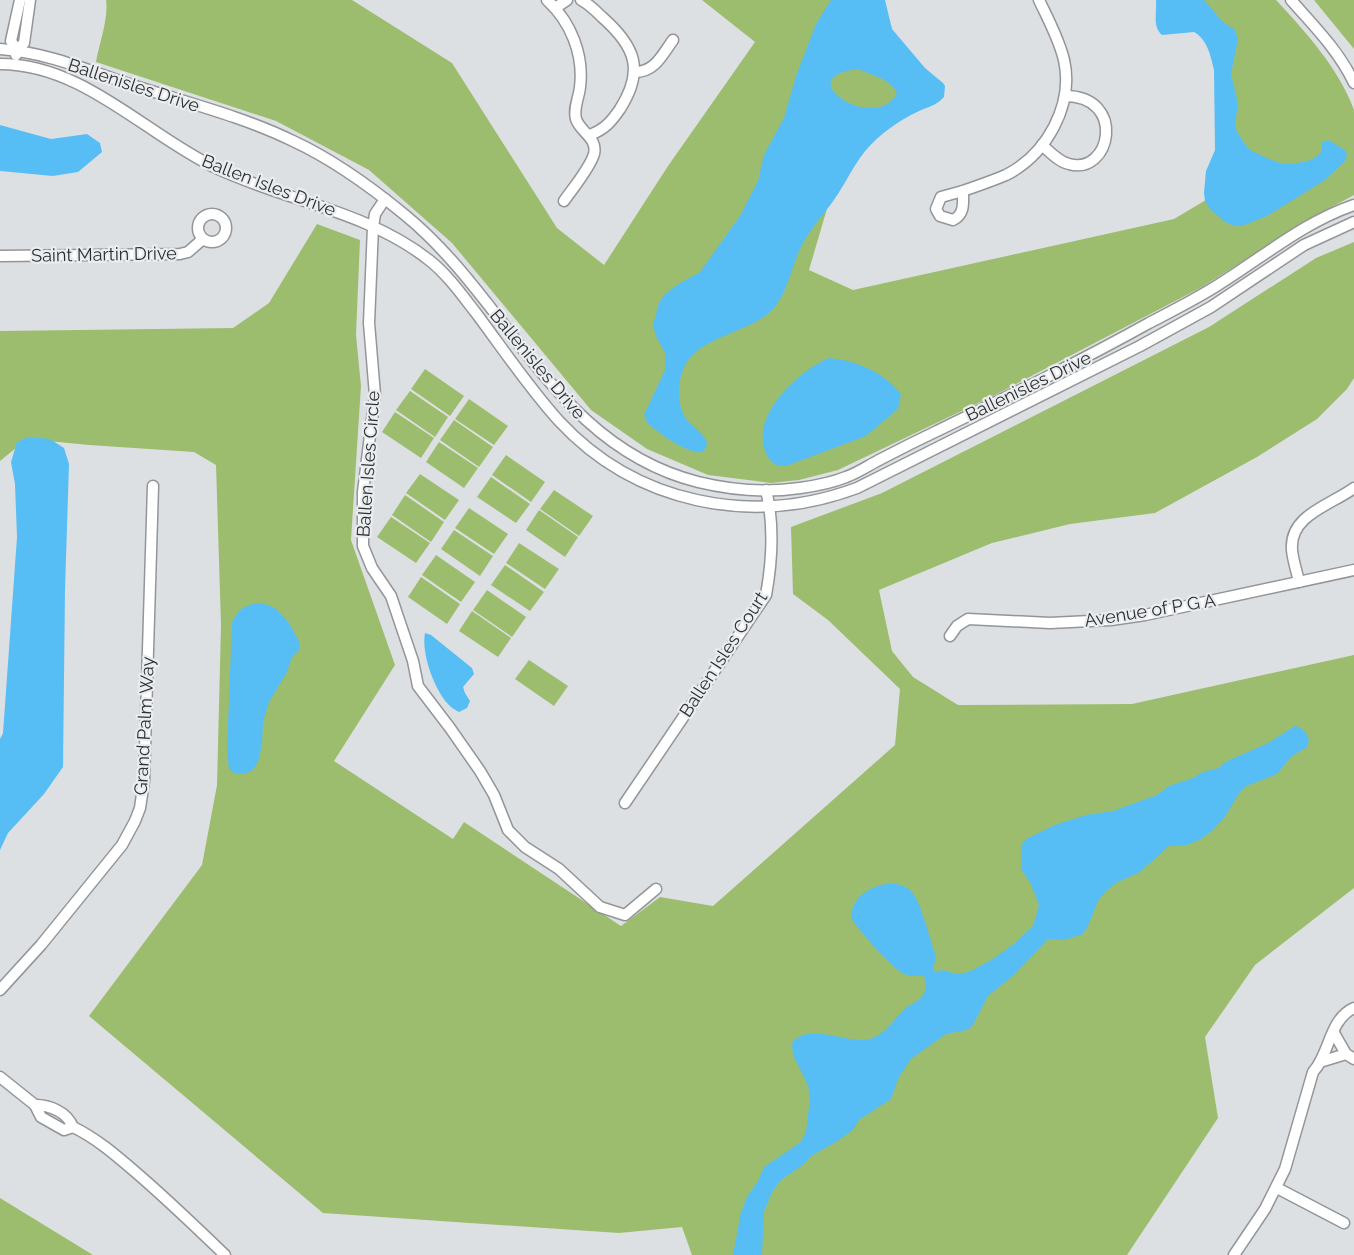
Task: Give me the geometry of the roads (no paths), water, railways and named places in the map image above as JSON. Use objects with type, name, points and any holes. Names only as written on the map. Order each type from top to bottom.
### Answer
[{"type":"street","points":[[17,50],[11,41],[20,0]]},
{"type":"street","points":[[0,64],[15,64],[17,50],[24,43],[30,0]]},
{"type":"street","points":[[564,201],[594,154],[590,135],[578,123],[576,117],[575,110],[581,82],[577,47],[564,20],[551,4],[567,0]]},
{"type":"street","points":[[581,0],[616,29],[631,51],[635,72],[630,92],[612,121],[602,130],[590,135]]},
{"type":"street","points":[[963,191],[1006,174],[1031,157],[1056,123],[1065,96],[1066,75],[1060,47],[1039,0]]},
{"type":"street","points":[[1291,0],[1327,40],[1354,83]]},
{"type":"street","points":[[635,72],[649,70],[654,66],[673,40]]},
{"type":"street","name":"Ballenisles Drive","points":[[0,49],[38,54],[267,130],[320,155],[385,199],[414,223],[457,265],[549,383],[595,430],[630,454],[658,469],[721,488],[766,490],[800,488],[850,476],[906,446],[1060,372],[1216,286],[1312,224],[1354,205]]},
{"type":"street","name":"Ballen Isles Drive","points":[[15,64],[50,73],[84,87],[217,168],[358,219],[410,246],[431,261],[453,285]]},
{"type":"street","points":[[1042,145],[1062,161],[1075,165],[1093,159],[1105,144],[1107,124],[1098,108],[1079,98],[1065,96]]},
{"type":"street","name":"Ballen Isles Circle","points":[[385,199],[375,214],[373,227],[369,323],[375,395],[363,492],[363,546],[372,568],[391,596],[418,686],[480,771],[494,795],[508,830],[525,847],[559,868],[600,908],[625,915],[656,889]]},
{"type":"street","name":"Ballenisles Drive","points":[[453,285],[553,414],[586,447],[622,472],[672,494],[713,505],[770,508],[824,499],[857,488],[1211,308],[1304,245],[1354,222]]},
{"type":"street","name":"Saint Martin Drive","points":[[0,256],[180,254],[188,252],[203,239]]},
{"type":"street","name":"Grand Palm Way","points":[[0,990],[41,945],[122,845],[130,833],[140,808],[144,781],[153,486]]},
{"type":"street","points":[[1299,582],[1292,550],[1296,528],[1310,514],[1354,488]]},
{"type":"street","name":"Ballen Isles Court","points":[[625,803],[766,595],[769,578],[770,508],[766,490]]},
{"type":"street","name":"Avenue of P G A","points":[[950,636],[957,626],[968,619],[1050,623],[1111,620],[1354,570]]},
{"type":"street","points":[[1234,1255],[1265,1209],[1276,1188],[1290,1152],[1313,1072],[1320,1062],[1338,1021],[1354,1008]]},
{"type":"street","points":[[1320,1062],[1350,1057],[1334,1033]]},
{"type":"street","points":[[0,1077],[35,1105],[47,1105],[69,1118],[73,1127],[88,1134],[117,1156],[171,1203],[225,1255]]},
{"type":"street","points":[[1276,1188],[1344,1223]]},
{"type":"water","points":[[831,0],[885,0],[892,29],[925,68],[943,83],[944,97],[896,124],[866,150],[836,197],[810,231],[797,257],[785,290],[771,311],[752,324],[706,345],[689,359],[682,373],[679,398],[687,420],[702,434],[707,443],[703,452],[689,450],[648,424],[644,415],[665,370],[665,353],[653,325],[659,303],[664,295],[677,285],[700,272],[740,216],[758,181],[764,155],[784,118],[796,76],[816,24]],"holes":[[[858,69],[890,84],[897,93],[892,100],[877,108],[859,107],[835,93],[831,87],[833,78]]]},
{"type":"water","points":[[1156,0],[1204,0],[1223,22],[1235,30],[1238,39],[1231,74],[1238,104],[1235,124],[1237,132],[1250,150],[1283,164],[1292,164],[1316,157],[1321,152],[1322,142],[1328,140],[1345,150],[1347,155],[1345,161],[1325,180],[1267,216],[1242,226],[1234,226],[1225,222],[1210,209],[1205,201],[1204,193],[1206,171],[1215,150],[1214,70],[1210,54],[1205,43],[1194,32],[1162,35],[1156,23]]},
{"type":"water","points":[[0,125],[51,139],[87,134],[100,143],[102,152],[78,172],[53,176],[0,171]]},
{"type":"water","points":[[829,358],[860,365],[878,374],[901,394],[898,409],[866,436],[786,466],[777,466],[769,458],[764,447],[763,434],[766,420],[782,394],[793,382]]},
{"type":"water","points":[[28,437],[50,439],[64,448],[69,464],[63,767],[44,794],[8,833],[0,850],[0,739],[3,733],[17,537],[15,484],[11,462],[17,442]]},
{"type":"water","points":[[259,603],[276,609],[289,623],[300,643],[299,650],[292,657],[287,672],[269,702],[263,722],[262,745],[258,762],[252,771],[235,774],[229,769],[227,750],[232,623],[242,609]]},
{"type":"water","points":[[425,633],[431,635],[472,668],[474,674],[463,687],[470,701],[467,708],[459,712],[442,697],[433,680],[425,650]]},
{"type":"water","points":[[1295,726],[1306,733],[1309,740],[1307,747],[1291,757],[1277,774],[1247,786],[1240,792],[1224,818],[1201,839],[1187,845],[1169,846],[1140,872],[1116,883],[1106,891],[1098,901],[1083,934],[1064,940],[1048,939],[1014,975],[988,996],[973,1025],[967,1030],[946,1034],[911,1059],[899,1077],[891,1099],[859,1120],[853,1130],[811,1156],[804,1164],[781,1180],[772,1192],[764,1212],[762,1255],[733,1255],[741,1212],[764,1167],[801,1142],[806,1132],[810,1099],[808,1085],[793,1055],[792,1043],[798,1037],[806,1034],[825,1034],[855,1040],[870,1039],[882,1033],[925,992],[926,983],[923,975],[909,976],[899,971],[875,948],[851,917],[854,905],[866,891],[890,884],[906,887],[919,904],[936,958],[933,969],[936,972],[943,970],[956,974],[969,972],[993,959],[1033,926],[1039,905],[1031,884],[1021,869],[1021,846],[1026,839],[1055,825],[1086,815],[1113,811],[1157,795],[1169,786],[1219,768],[1225,762],[1268,743]]}]
